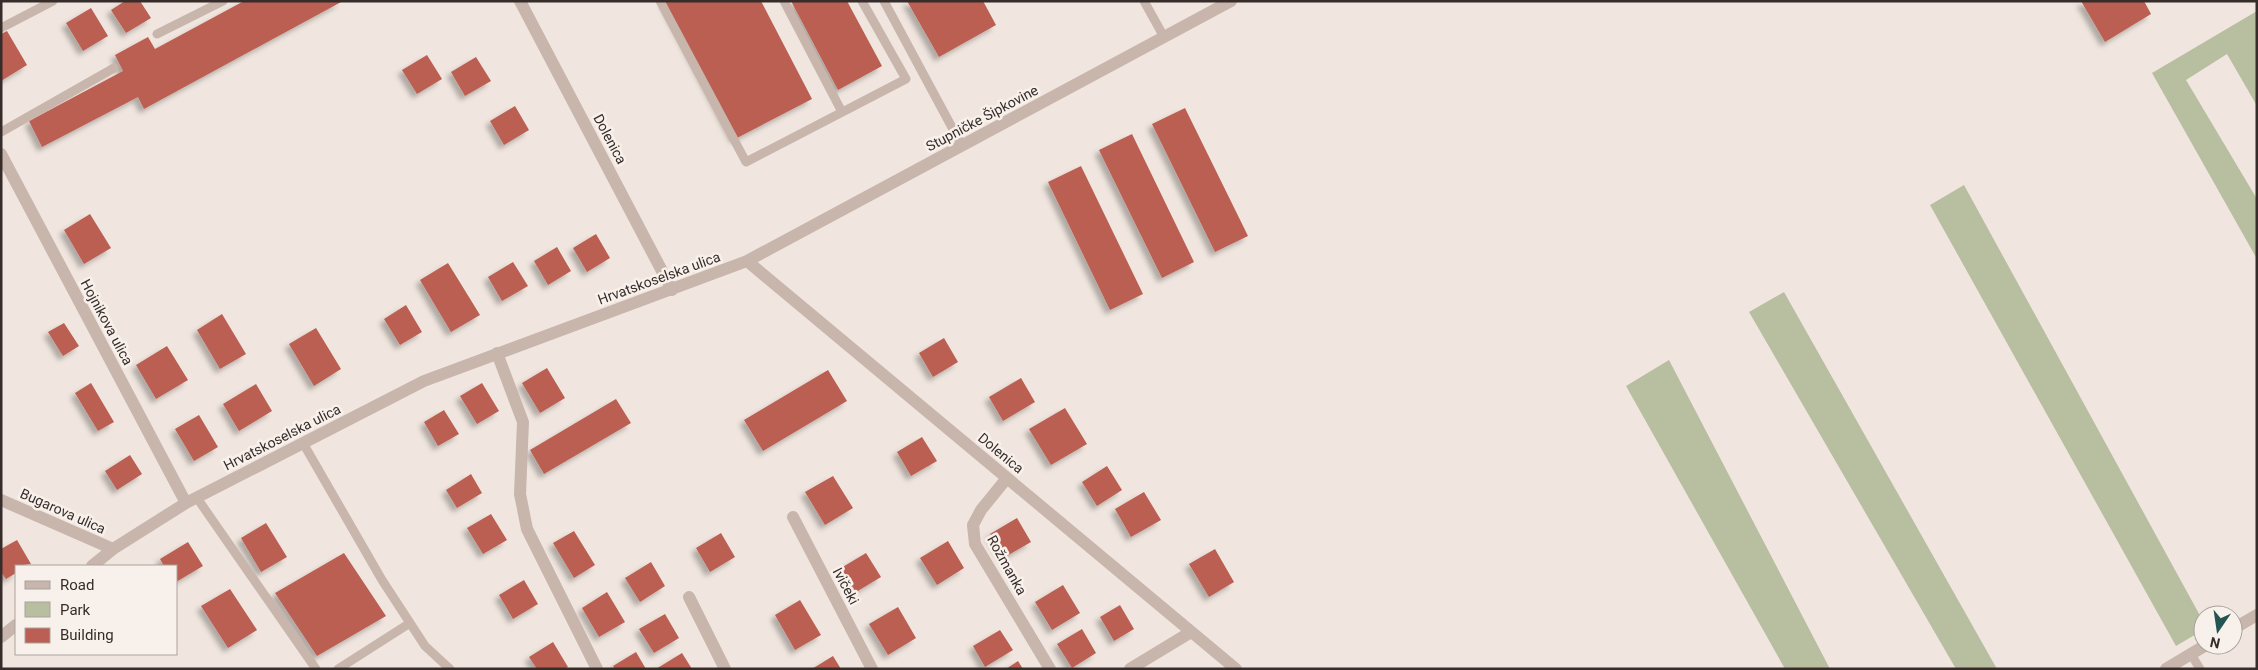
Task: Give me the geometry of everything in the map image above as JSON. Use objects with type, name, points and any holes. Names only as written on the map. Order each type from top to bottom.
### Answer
[{"type":"street","name":"Dolenica","points":[[520,1],[672,290]]},
{"type":"street","name":"Stupničke Šipkovine","points":[[747,261],[1230,1]]},
{"type":"street","name":"Hojnikova ulica","points":[[1,154],[191,500]]},
{"type":"street","name":"Dolenica","points":[[747,261],[1236,669]]},
{"type":"street","name":"Hrvatskoselska ulica","points":[[93,565],[113,549],[191,500],[424,381],[497,352],[672,290],[747,261]]},
{"type":"street","points":[[497,352],[523,422],[520,494],[527,529],[597,669]]},
{"type":"street","name":"Rožmanka","points":[[1007,478],[981,510],[973,525],[975,544],[1050,669]]},
{"type":"street","name":"Bugarova ulica","points":[[1,500],[113,549]]},
{"type":"street","name":"Ivičeki","points":[[793,517],[872,669]]},
{"type":"street","points":[[689,597],[725,669]]},
{"type":"street","points":[[2243,623],[2257,615]]},
{"type":"street","points":[[1,637],[15,626]]},
{"type":"street","points":[[1130,669],[1192,632]]},
{"type":"street","points":[[2166,669],[2191,654]]},
{"type":"lane","points":[[1,28],[53,1]]},
{"type":"lane","points":[[157,34],[223,1]]},
{"type":"lane","points":[[660,1],[746,162],[906,80],[862,1]]},
{"type":"lane","points":[[784,1],[842,112]]},
{"type":"lane","points":[[884,1],[962,146]]},
{"type":"lane","points":[[1144,1],[1164,37]]},
{"type":"lane","points":[[1,132],[114,68]]},
{"type":"lane","points":[[303,443],[382,580],[425,646],[450,669]]},
{"type":"lane","points":[[191,500],[316,669]]},
{"type":"lane","points":[[338,669],[410,623]]},
{"type":"lane","points":[[2191,654],[2200,669]]},
{"type":"green space","points":[[2257,11],[2257,106],[2227,54],[2186,80],[2257,199],[2257,259],[2152,73]]},
{"type":"green space","points":[[1964,185],[2194,605],[2193,636],[2176,646],[1930,205]]},
{"type":"green space","points":[[1784,292],[1997,669],[1956,669],[1749,312]]},
{"type":"green space","points":[[1669,360],[1830,669],[1785,669],[1626,386]]},
{"type":"building","points":[[125,1],[140,1],[151,18],[126,33],[111,10]]},
{"type":"building","points":[[244,1],[343,1],[144,109],[138,97],[42,147],[29,121],[123,71],[115,55],[148,37],[155,49]]},
{"type":"building","points":[[664,1],[761,1],[812,99],[735,139]]},
{"type":"building","points":[[791,1],[847,1],[882,66],[838,90]]},
{"type":"building","points":[[907,1],[983,1],[996,25],[939,57]]},
{"type":"building","points":[[2081,1],[2144,1],[2151,14],[2105,42]]},
{"type":"building","points":[[91,8],[108,36],[83,51],[66,23]]},
{"type":"building","points":[[7,31],[27,65],[1,81],[1,34]]},
{"type":"building","points":[[427,55],[442,79],[417,94],[402,70]]},
{"type":"building","points":[[476,57],[491,81],[465,96],[451,72]]},
{"type":"building","points":[[515,106],[529,130],[504,145],[490,121]]},
{"type":"building","points":[[1185,108],[1248,236],[1215,252],[1152,124]]},
{"type":"building","points":[[1132,134],[1194,262],[1162,278],[1099,150]]},
{"type":"building","points":[[1081,166],[1143,294],[1110,310],[1048,182]]},
{"type":"building","points":[[90,214],[111,248],[84,264],[64,230]]},
{"type":"building","points":[[596,234],[610,258],[587,272],[573,248]]},
{"type":"building","points":[[557,247],[571,271],[548,285],[534,261]]},
{"type":"building","points":[[513,262],[528,286],[502,301],[488,277]]},
{"type":"building","points":[[448,263],[480,315],[451,332],[420,280]]},
{"type":"building","points":[[406,305],[422,332],[400,345],[384,319]]},
{"type":"building","points":[[222,314],[246,354],[220,369],[197,330]]},
{"type":"building","points":[[64,323],[79,346],[63,356],[48,332]]},
{"type":"building","points":[[316,328],[341,369],[314,386],[289,344]]},
{"type":"building","points":[[944,338],[958,362],[933,377],[919,353]]},
{"type":"building","points":[[167,346],[188,380],[156,399],[136,365]]},
{"type":"building","points":[[547,368],[565,398],[540,413],[522,383]]},
{"type":"building","points":[[828,370],[847,401],[763,451],[744,420]]},
{"type":"building","points":[[1021,378],[1035,402],[1003,421],[989,397]]},
{"type":"building","points":[[91,383],[114,422],[98,431],[75,393]]},
{"type":"building","points":[[482,383],[499,411],[477,424],[460,396]]},
{"type":"building","points":[[256,384],[272,411],[239,431],[223,404]]},
{"type":"building","points":[[616,399],[631,423],[544,474],[530,450]]},
{"type":"building","points":[[1065,408],[1087,444],[1051,465],[1029,429]]},
{"type":"building","points":[[444,410],[459,434],[438,446],[424,422]]},
{"type":"building","points":[[199,415],[218,447],[194,461],[175,429]]},
{"type":"building","points":[[922,437],[937,461],[911,476],[897,452]]},
{"type":"building","points":[[130,455],[142,474],[117,490],[105,471]]},
{"type":"building","points":[[1107,466],[1122,490],[1097,506],[1082,482]]},
{"type":"building","points":[[471,474],[482,493],[457,508],[446,490]]},
{"type":"building","points":[[833,476],[853,508],[825,525],[805,492]]},
{"type":"building","points":[[1144,492],[1161,520],[1131,537],[1115,509]]},
{"type":"building","points":[[491,514],[507,540],[483,554],[467,528]]},
{"type":"building","points":[[1017,518],[1031,542],[1005,557],[990,534]]},
{"type":"building","points":[[266,523],[287,557],[261,572],[241,538]]},
{"type":"building","points":[[574,531],[595,565],[574,578],[553,543]]},
{"type":"building","points":[[721,533],[735,557],[710,572],[696,548]]},
{"type":"building","points":[[17,540],[31,564],[15,565],[15,574],[6,579],[1,572],[1,549]]},
{"type":"building","points":[[948,541],[964,568],[937,585],[920,558]]},
{"type":"building","points":[[188,542],[203,566],[178,581],[178,565],[163,565],[160,559]]},
{"type":"building","points":[[1215,549],[1234,582],[1209,597],[1189,564]]},
{"type":"building","points":[[344,553],[386,616],[317,656],[275,593]]},
{"type":"building","points":[[866,553],[881,577],[856,592],[841,568]]},
{"type":"building","points":[[651,562],[665,586],[640,602],[625,578]]},
{"type":"building","points":[[524,580],[538,604],[513,619],[499,595]]},
{"type":"building","points":[[1063,585],[1080,613],[1052,630],[1035,602]]},
{"type":"building","points":[[230,589],[257,630],[228,648],[201,606]]},
{"type":"building","points":[[607,592],[625,622],[599,637],[582,608]]},
{"type":"building","points":[[800,600],[821,635],[795,650],[775,615]]},
{"type":"building","points":[[1120,605],[1134,629],[1114,641],[1100,617]]},
{"type":"building","points":[[898,607],[916,638],[888,655],[869,624]]},
{"type":"building","points":[[665,614],[679,638],[654,653],[639,629]]},
{"type":"building","points":[[1082,629],[1096,653],[1072,668],[1057,644]]},
{"type":"building","points":[[1000,630],[1013,650],[985,667],[973,646]]},
{"type":"building","points":[[553,642],[568,667],[564,669],[537,669],[529,657]]},
{"type":"building","points":[[636,652],[646,669],[615,669],[613,666]]},
{"type":"building","points":[[682,653],[692,669],[656,669]]},
{"type":"building","points":[[833,656],[841,669],[812,669]]},
{"type":"building","points":[[1018,661],[1023,669],[1006,669]]}]
